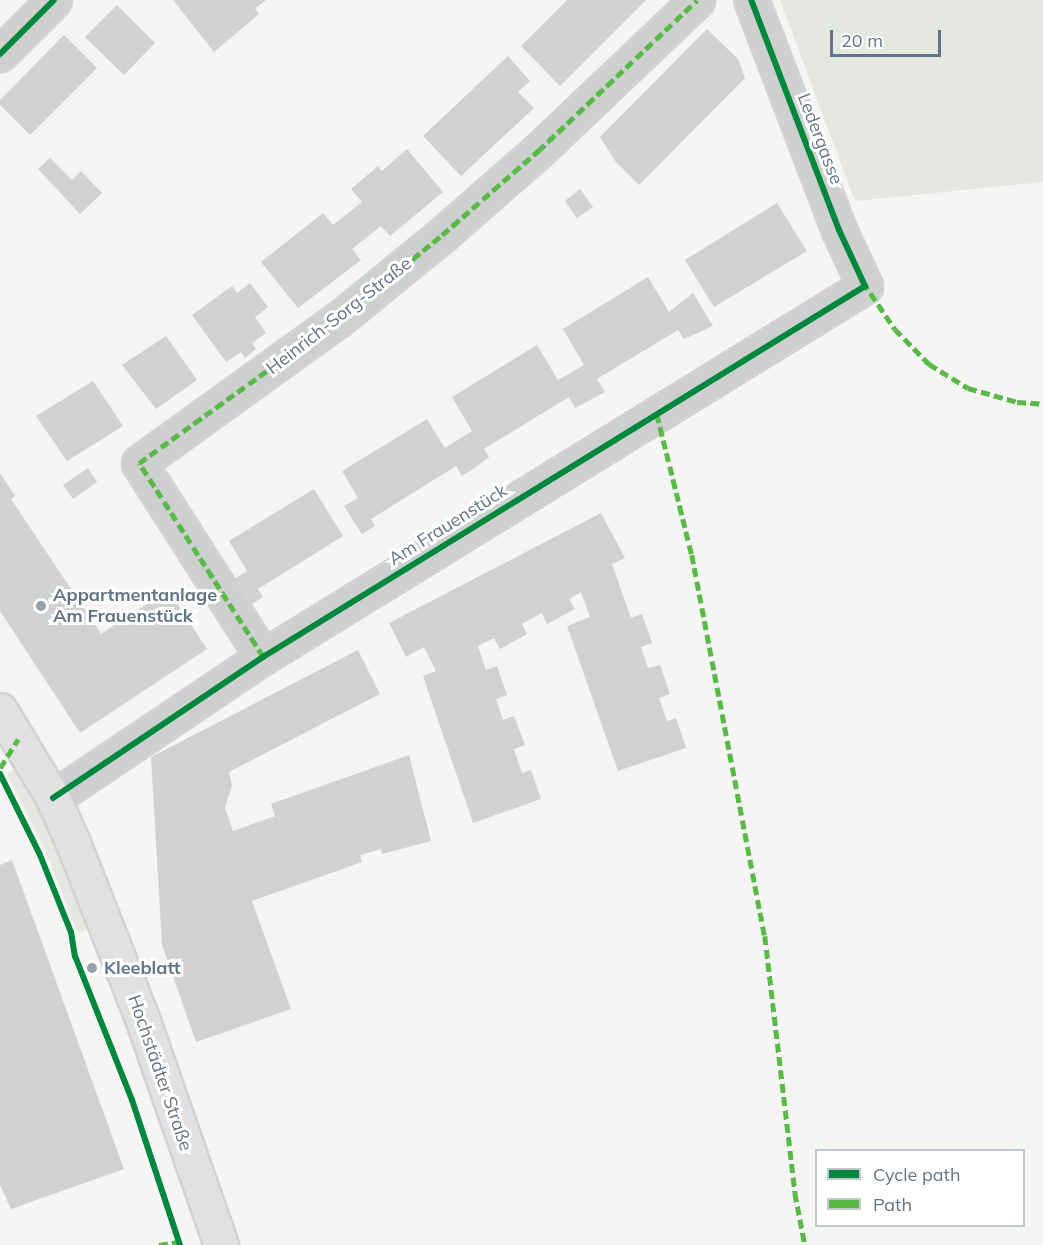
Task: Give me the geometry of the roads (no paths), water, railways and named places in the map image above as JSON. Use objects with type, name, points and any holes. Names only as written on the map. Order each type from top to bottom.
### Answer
[{"type":"street","points":[[0,54],[54,0]]},
{"type":"street","name":"Heinrich-Sorg-Straße","points":[[263,657],[139,463],[330,326],[442,235],[538,151],[697,0]]},
{"type":"street","name":"Ledergasse","points":[[752,0],[839,230],[865,286]]},
{"type":"street","name":"Am Frauenstück","points":[[52,798],[263,657],[865,286]]},
{"type":"street","name":"Hochstädter Straße","points":[[0,710],[52,798],[120,958],[221,1245]]},
{"type":"place","name":"Appartmentanlage Am Frauenstück","points":[[41,606]]},
{"type":"place","name":"Kleeblatt","points":[[92,968]]}]
